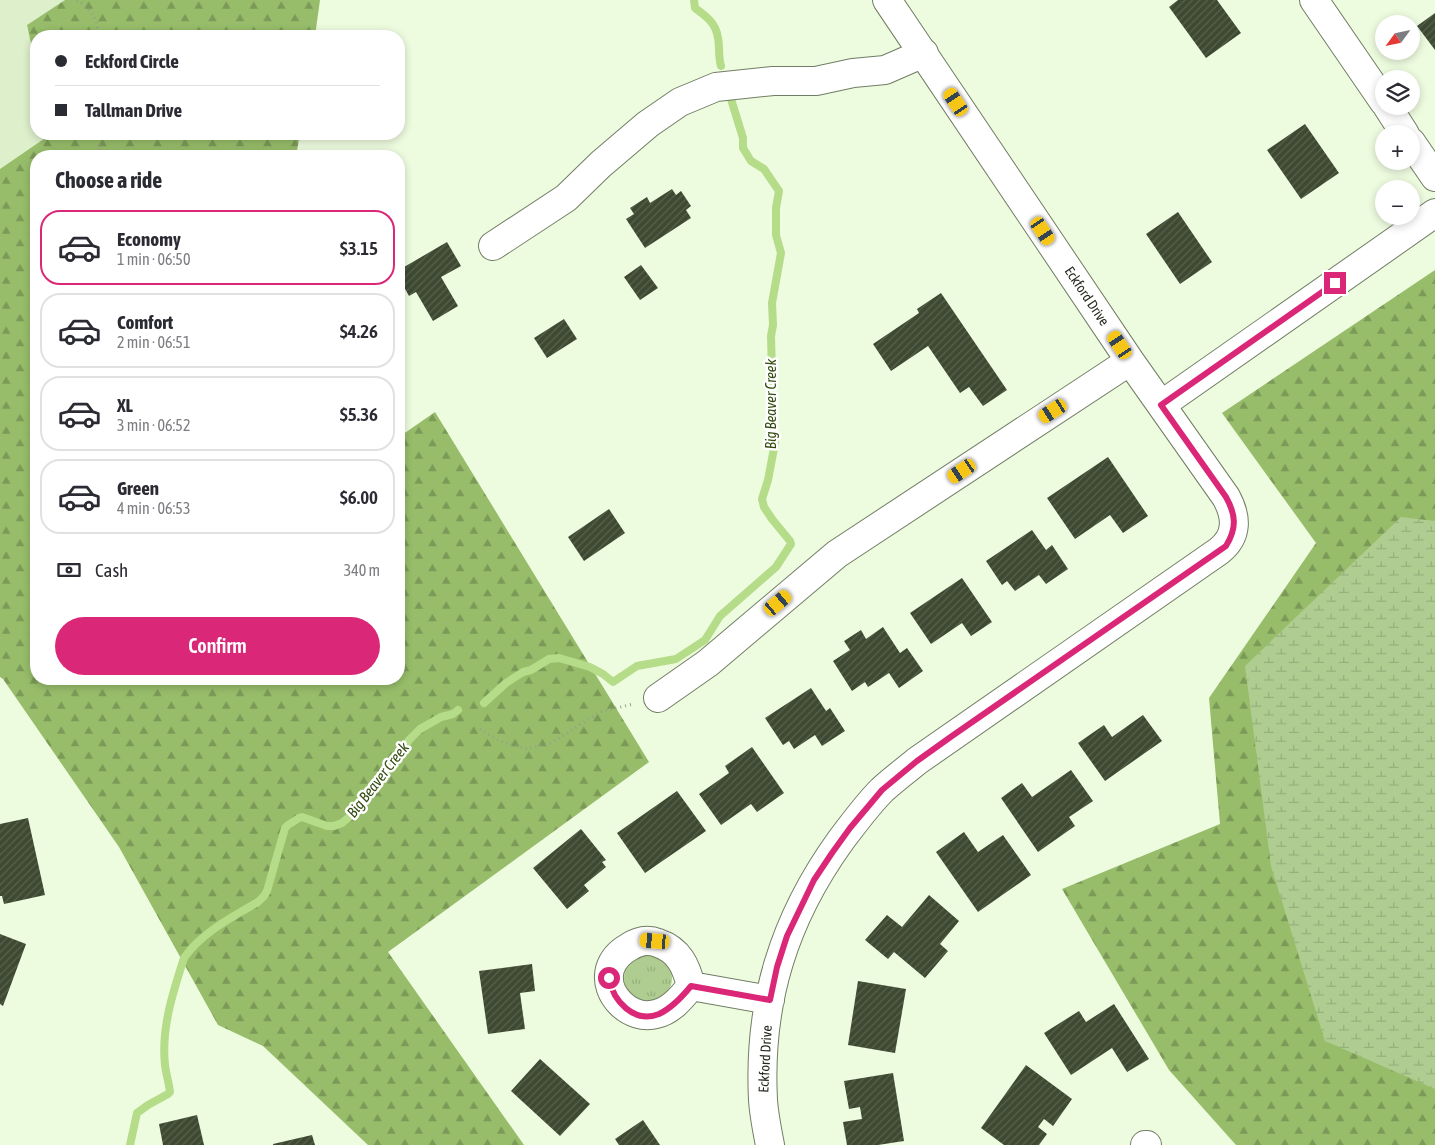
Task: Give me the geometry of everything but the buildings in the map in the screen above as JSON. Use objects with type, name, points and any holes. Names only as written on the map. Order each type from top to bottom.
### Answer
[{"type":"street","name":"Eckford Drive","points":[[770,1145],[763,1101],[765,1033],[777,967],[787,936],[814,880],[850,828],[882,790],[917,761],[1226,546],[1233,531],[1234,523],[1231,506],[1226,497],[1130,361],[887,0]]},
{"type":"street","points":[[1314,0],[1375,89]]},
{"type":"street","points":[[493,246],[566,198],[608,158],[648,124],[680,102],[716,87],[773,81],[816,81],[853,73],[885,70],[924,54]]},
{"type":"street","points":[[1420,155],[1435,177]]},
{"type":"street","points":[[1161,405],[1435,213]]},
{"type":"street","points":[[658,698],[708,663],[837,554],[1130,361]]},
{"type":"street","points":[[691,986],[770,1000]]},
{"type":"path","points":[[77,0],[88,8],[98,24],[98,30]]},
{"type":"path","points":[[480,729],[498,740],[527,749],[551,743],[600,712],[658,698]]},
{"type":"shaded area","points":[[0,0],[65,0],[27,25],[30,39],[30,140],[42,140],[0,169]]},
{"type":"green space","points":[[65,0],[320,0],[316,30],[30,30],[30,39],[27,25]]},
{"type":"green space","points":[[42,140],[299,140],[297,150],[30,150],[30,685],[405,685],[405,433],[435,412],[649,762],[388,952],[524,1145],[368,1145],[263,1046],[218,1025],[119,847],[0,677],[0,169]]},
{"type":"green space","points":[[1435,270],[1435,1145],[1236,1145],[1169,1070],[1062,889],[1220,824],[1209,698],[1316,543],[1222,413]]},
{"type":"green space","points":[[1401,517],[1435,521],[1435,1089],[1325,1041],[1271,866],[1245,666]]},
{"type":"green space","points":[[643,954],[653,954],[662,958],[668,964],[672,978],[668,992],[662,998],[653,1002],[643,1002],[634,998],[628,992],[624,983],[624,973],[628,964],[634,958]]},
{"type":"waterway","name":"Big Beaver Creek","points":[[694,0],[695,8],[707,17],[715,28],[719,42],[721,66]]},
{"type":"waterway","name":"Big Beaver Creek","points":[[484,703],[506,683],[549,659],[559,658],[590,667],[613,682],[637,666],[676,659],[705,640],[720,616],[776,567],[791,544],[764,507],[762,499],[768,480],[775,443],[770,401],[772,374],[771,336],[773,325],[772,303],[781,253],[776,235],[776,208],[779,191],[764,169],[751,161],[743,148],[743,138],[731,99]]},
{"type":"waterway","name":"Big Beaver Creek","points":[[130,1145],[137,1113],[170,1092],[164,1051],[166,1024],[184,958],[208,933],[258,902],[264,896],[285,828],[288,825],[302,817],[327,826],[342,823],[354,813],[365,794],[420,729],[458,710]]},
{"type":"route","points":[[609,978],[610,987],[623,1007],[634,1013],[646,1016],[658,1014],[672,1006],[691,986],[770,1000],[777,967],[787,936],[814,880],[850,828],[882,790],[917,761],[952,736],[1226,546],[1233,531],[1234,523],[1231,506],[1161,405],[1335,283]]}]
